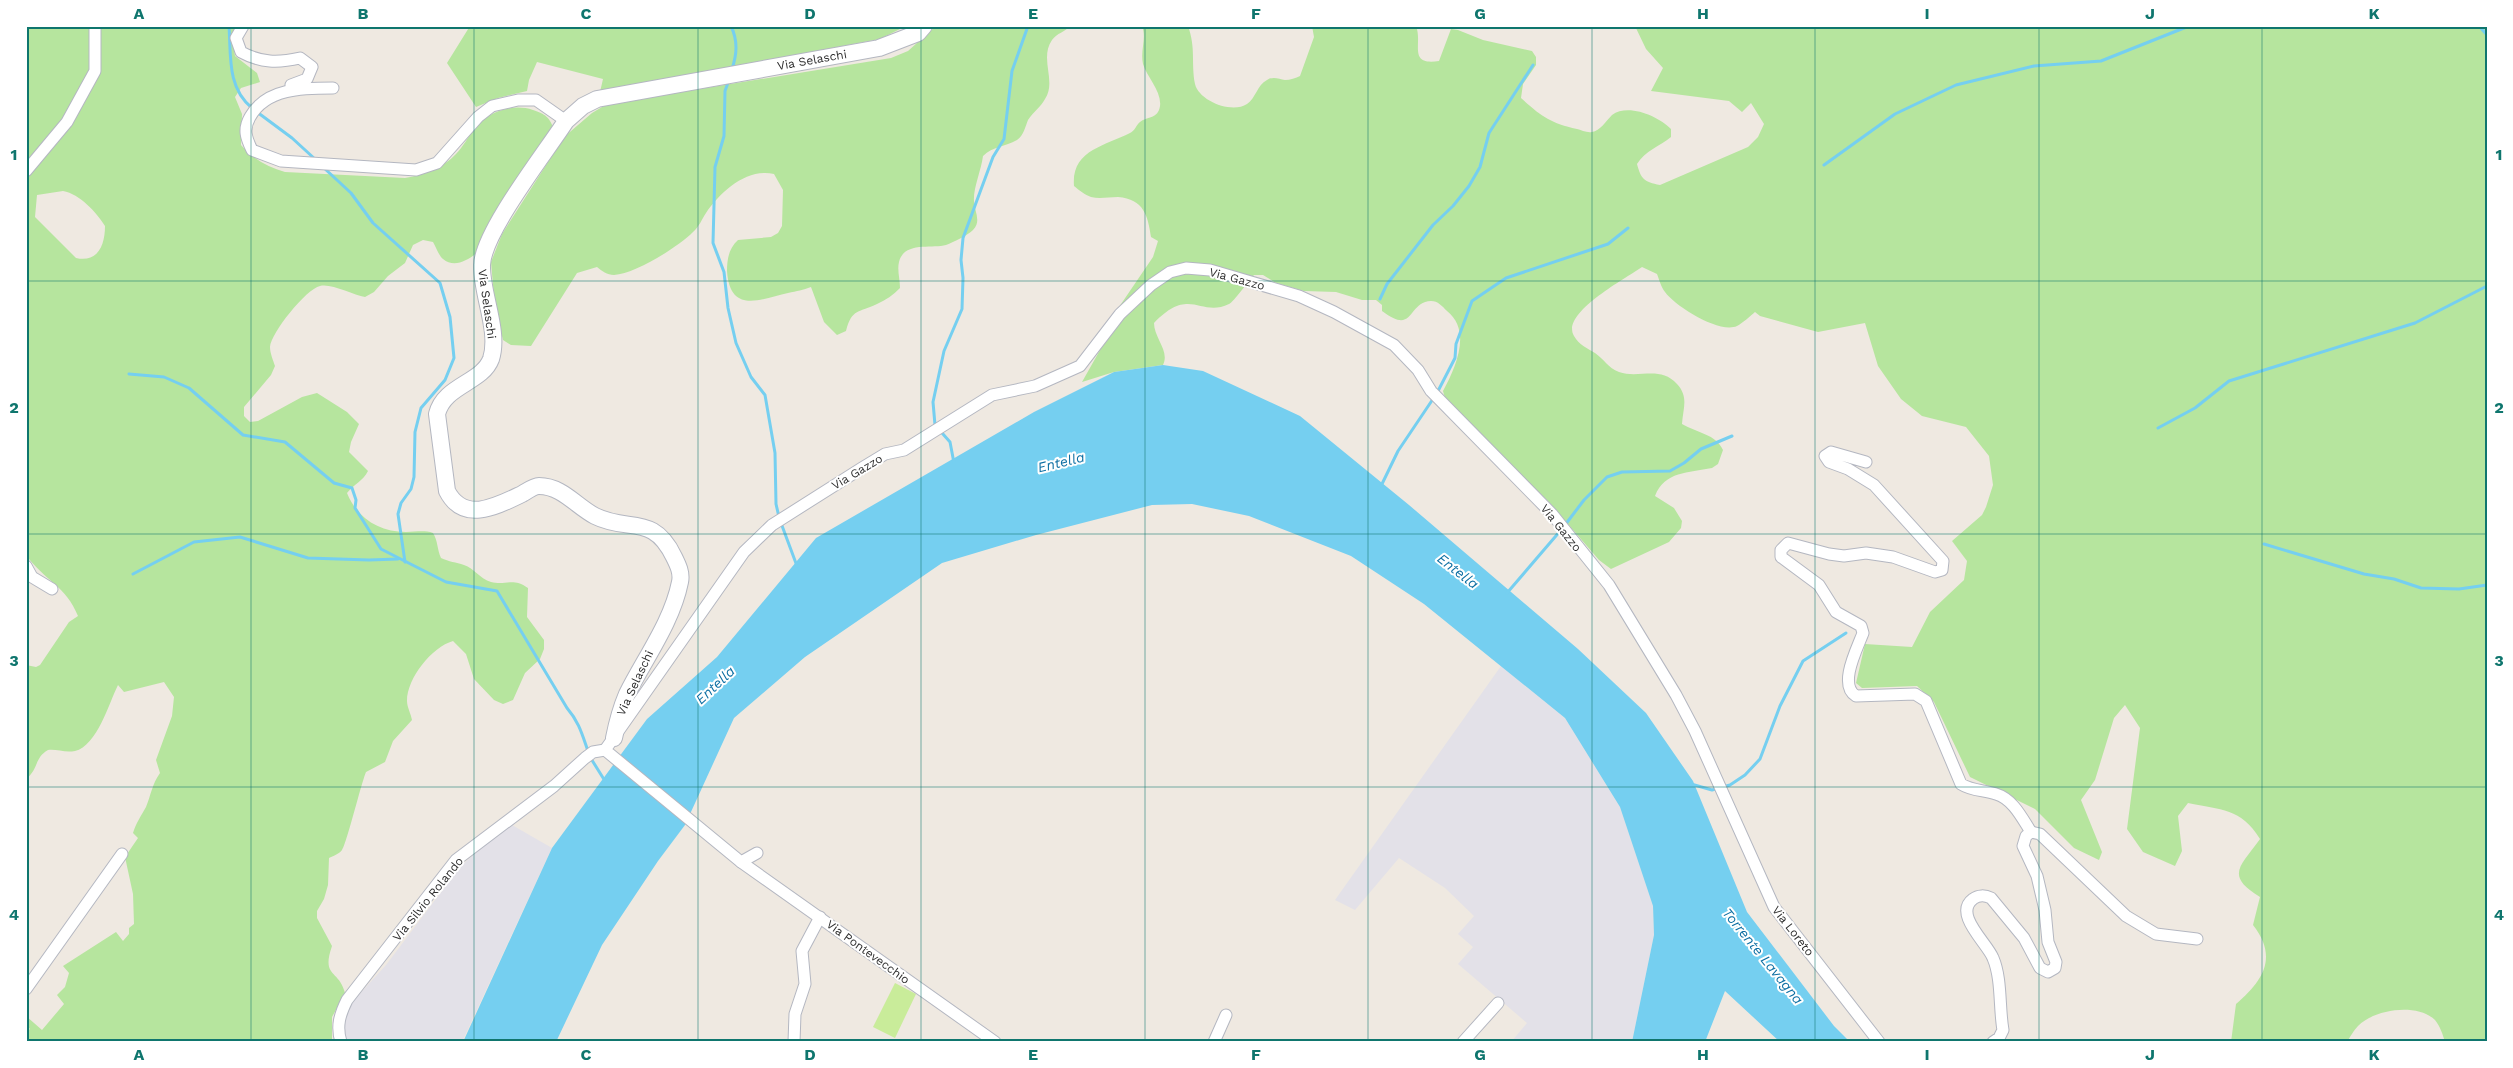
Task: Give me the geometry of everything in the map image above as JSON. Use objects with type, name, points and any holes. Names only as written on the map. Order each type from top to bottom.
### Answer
[{"type":"street","points":[[26,171],[66,122],[95,71],[95,26]]},
{"type":"street","points":[[243,26],[236,38],[240,52],[253,59],[279,63],[300,58],[312,67],[307,79],[275,90],[271,96]]},
{"type":"street","name":"Via Selaschi","points":[[609,747],[626,696],[661,631],[680,581],[680,569],[668,544],[653,530],[596,516],[555,488],[538,486],[499,504],[472,510],[458,506],[452,501],[447,491],[436,421],[439,406],[447,396],[485,368],[490,361],[493,350],[492,332],[482,278],[482,262],[489,237],[566,121],[583,106],[597,99],[879,48],[918,32],[924,26]]},
{"type":"street","points":[[333,88],[304,88],[271,96],[257,105],[246,123],[247,141],[252,150],[281,161],[416,170],[437,163],[478,117],[492,106],[518,100],[536,100],[566,121]]},
{"type":"street","name":"Via Gazzo","points":[[609,747],[744,552],[772,526],[885,454],[904,450],[992,395],[1036,386],[1080,366],[1120,314],[1151,285],[1170,272],[1186,268],[1210,270],[1299,296],[1381,336],[1398,348],[1418,370],[1431,391],[1552,514],[1609,585],[1676,695],[1728,807]]},
{"type":"street","points":[[1866,462],[1831,452],[1825,456],[1827,460],[1848,469],[1881,491],[1943,561],[1942,570],[1935,572],[1893,558],[1866,553],[1844,556],[1828,554],[1788,543],[1781,550],[1781,557],[1819,586],[1836,612],[1861,626],[1863,633],[1848,678],[1847,686],[1851,693],[1856,696],[1915,694],[1926,702],[1961,784],[1969,789],[1995,793],[2005,798],[2031,832],[2040,834],[2126,916],[2156,934],[2197,939]]},
{"type":"street","points":[[26,566],[32,576],[52,588]]},
{"type":"street","name":"Via Pontevecchio","points":[[609,747],[740,861],[995,1042]]},
{"type":"street","name":"Via Silvio Rolando","points":[[341,1042],[338,1024],[340,1014],[347,1000],[456,860],[554,786],[593,752],[609,747]]},
{"type":"street","name":"Via Loreto","points":[[1728,807],[1774,907],[1879,1042]]},
{"type":"street","points":[[1993,1042],[1999,1038],[2003,1030],[1996,971],[1993,958],[1966,915],[1966,910],[1975,897],[1991,898],[2024,938],[2040,968],[2045,971],[2053,970],[2056,962],[2048,942],[2045,910],[2037,876],[2023,846],[2026,836],[2031,832]]},
{"type":"street","points":[[740,861],[757,853]]},
{"type":"street","points":[[26,989],[122,854]]},
{"type":"street","points":[[794,1042],[795,1014],[805,984],[802,951],[820,917]]},
{"type":"street","points":[[1463,1042],[1498,1003]]},
{"type":"street","points":[[1214,1042],[1226,1015]]},
{"type":"shaded area","points":[[1501,666],[1565,718],[1620,807],[1653,906],[1654,935],[1632,1042],[1511,1042],[1527,1023],[1458,964],[1473,947],[1458,934],[1474,916],[1445,888],[1399,858],[1355,910],[1335,900]]},
{"type":"shaded area","points":[[512,825],[552,848],[462,1042],[344,1042],[346,1011],[356,998],[386,965],[460,867],[489,841]]},
{"type":"green space","points":[[26,26],[237,26],[232,38],[235,56],[257,73],[260,82],[241,88],[235,97],[242,114],[241,145],[261,162],[285,172],[412,177],[426,173],[451,159],[479,123],[501,110],[525,108],[541,113],[549,119],[554,130],[479,251],[467,260],[452,263],[442,258],[433,242],[423,240],[413,245],[405,263],[388,276],[374,292],[365,297],[330,286],[320,286],[314,289],[290,312],[276,332],[270,347],[275,366],[271,375],[244,407],[244,416],[250,422],[258,421],[302,397],[317,393],[347,412],[359,424],[349,452],[368,471],[347,493],[357,510],[370,522],[387,529],[433,533],[441,558],[468,566],[491,582],[513,582],[528,588],[527,617],[544,640],[544,649],[540,659],[525,673],[513,700],[503,704],[494,700],[474,679],[466,654],[453,641],[437,650],[416,673],[408,692],[407,701],[412,720],[393,741],[385,762],[366,772],[344,846],[339,853],[329,858],[328,885],[324,899],[317,911],[317,918],[332,946],[329,956],[330,969],[339,980],[345,993],[332,1017],[332,1042],[26,1041],[26,1032],[30,1029],[26,1025],[26,1016],[42,1030],[64,1004],[57,995],[65,987],[69,973],[63,966],[116,932],[123,941],[129,934],[129,928],[134,924],[133,894],[125,857],[138,838],[133,833],[134,829],[146,807],[153,785],[160,773],[156,760],[172,716],[174,697],[164,682],[124,692],[118,685],[96,733],[90,741],[75,751],[48,750],[40,756],[33,771],[26,779],[26,665],[36,667],[40,665],[69,622],[78,616],[67,597],[26,555]],"holes":[[[63,191],[87,204],[105,226],[102,246],[90,258],[76,258],[35,217],[37,195]]]},
{"type":"green space","points":[[470,26],[906,26],[880,39],[600,92],[603,79],[537,62],[529,80],[527,91],[498,98],[476,107],[447,63]]},
{"type":"green space","points":[[936,26],[1070,26],[1054,38],[1048,47],[1048,92],[1043,102],[1028,120],[1021,136],[1017,140],[991,150],[983,156],[974,196],[976,227],[968,234],[946,245],[912,248],[906,251],[902,255],[898,268],[900,288],[883,301],[857,312],[851,318],[846,331],[837,335],[824,322],[811,287],[749,301],[741,299],[734,294],[729,285],[727,262],[735,243],[738,240],[771,237],[778,233],[782,226],[783,190],[774,174],[764,173],[754,174],[727,189],[712,205],[693,232],[667,252],[644,265],[614,275],[607,274],[597,267],[577,273],[531,346],[511,345],[503,340],[495,308],[491,262],[502,234],[564,137],[592,113],[607,104],[891,58],[908,51]]},
{"type":"green space","points":[[1142,26],[1188,26],[1193,48],[1195,84],[1203,96],[1225,107],[1241,107],[1247,104],[1261,85],[1269,79],[1287,80],[1300,76],[1314,37],[1312,26],[1416,26],[1418,52],[1423,60],[1429,62],[1439,61],[1451,29],[1483,40],[1532,51],[1536,57],[1536,65],[1523,84],[1521,98],[1546,118],[1590,132],[1598,130],[1612,115],[1626,110],[1651,116],[1671,129],[1671,137],[1648,152],[1637,164],[1644,179],[1650,183],[1660,185],[1748,147],[1758,137],[1764,124],[1751,103],[1742,112],[1729,101],[1651,91],[1663,68],[1646,49],[1635,26],[2487,26],[2487,1042],[2445,1042],[2435,1020],[2418,1011],[2396,1010],[2365,1020],[2347,1042],[2231,1042],[2236,1004],[2260,977],[2266,958],[2265,947],[2253,925],[2260,897],[2242,882],[2239,876],[2242,863],[2260,839],[2253,829],[2238,816],[2220,809],[2188,803],[2178,816],[2182,851],[2175,866],[2143,852],[2127,829],[2140,728],[2125,705],[2114,718],[2095,780],[2081,800],[2102,852],[2099,860],[2074,848],[2035,809],[1970,777],[1934,702],[1917,686],[1862,688],[1856,683],[1865,644],[1912,647],[1930,612],[1964,580],[1967,561],[1952,541],[1982,515],[1993,485],[1989,456],[1966,427],[1922,416],[1901,399],[1878,366],[1865,323],[1818,332],[1760,316],[1755,312],[1737,326],[1720,326],[1687,311],[1670,298],[1661,285],[1657,274],[1642,267],[1585,307],[1572,327],[1578,342],[1619,372],[1627,374],[1656,374],[1670,378],[1683,393],[1682,424],[1716,440],[1723,450],[1718,464],[1712,468],[1678,474],[1671,477],[1659,488],[1655,496],[1674,508],[1682,521],[1681,528],[1669,542],[1611,569],[1599,560],[1548,501],[1468,425],[1445,398],[1443,391],[1457,360],[1460,339],[1455,319],[1436,302],[1423,303],[1406,319],[1400,320],[1382,311],[1382,305],[1376,300],[1362,300],[1336,292],[1304,291],[1276,283],[1263,275],[1254,275],[1229,304],[1210,308],[1194,304],[1177,306],[1166,312],[1154,323],[1156,334],[1165,355],[1163,365],[1114,372],[1082,382],[1104,343],[1117,310],[1153,257],[1158,241],[1151,237],[1146,216],[1134,201],[1118,197],[1091,197],[1074,186],[1078,164],[1084,157],[1101,146],[1132,132],[1140,122],[1155,115],[1159,110],[1159,95],[1143,64],[1144,35]]},
{"type":"green space","points":[[895,983],[916,994],[895,1038],[873,1027]]},
{"type":"water","points":[[1163,365],[1203,371],[1300,416],[1409,505],[1578,649],[1646,713],[1693,781],[1747,912],[1834,1026],[1850,1042],[1780,1042],[1725,991],[1705,1042],[1632,1042],[1654,935],[1653,906],[1620,807],[1565,718],[1424,604],[1351,556],[1249,516],[1192,504],[1152,505],[1036,535],[942,563],[805,657],[734,718],[685,825],[658,861],[602,945],[556,1042],[463,1042],[552,848],[647,719],[717,657],[816,538],[1034,412],[1114,372]]},
{"type":"waterway","points":[[229,26],[234,81],[238,91],[252,108]]},
{"type":"waterway","points":[[731,26],[736,48],[732,69]]},
{"type":"waterway","points":[[954,463],[950,442],[935,425],[933,402],[944,351],[962,309],[963,278],[961,260],[963,238],[993,157],[1004,139],[1012,71],[1028,26]]},
{"type":"waterway","points":[[1824,165],[1895,114],[1956,85],[2034,66],[2101,61],[2189,26]]},
{"type":"waterway","points":[[2479,26],[2487,35]]},
{"type":"waterway","points":[[1380,299],[1387,284],[1433,225],[1453,206],[1469,186],[1480,167],[1489,133],[1533,65]]},
{"type":"waterway","points":[[729,80],[725,91],[724,136],[715,167],[713,243],[724,272],[728,308],[736,343],[751,377],[765,395],[775,453],[776,504],[779,517]]},
{"type":"waterway","points":[[257,112],[292,138],[316,160]]},
{"type":"waterway","points":[[324,168],[351,193],[373,223],[440,283],[450,317],[454,358],[445,380],[421,408],[415,432],[414,477],[411,489],[401,503],[398,514],[405,562]]},
{"type":"waterway","points":[[1381,486],[1398,451],[1437,393],[1455,358],[1456,344],[1472,301],[1506,278],[1608,244],[1628,228]]},
{"type":"waterway","points":[[2158,428],[2195,408],[2229,381],[2415,323],[2487,286]]},
{"type":"waterway","points":[[129,374],[164,377],[189,388],[243,435],[285,442],[334,483],[352,488],[356,500],[355,508],[381,549],[446,582],[497,591],[580,728],[588,751]]},
{"type":"waterway","points":[[1565,525],[1584,500],[1607,477],[1622,472],[1670,471],[1684,463],[1701,449],[1732,436]]},
{"type":"waterway","points":[[781,523],[797,566]]},
{"type":"waterway","points":[[1507,593],[1561,530]]},
{"type":"waterway","points":[[133,574],[194,542],[240,537],[308,558],[398,559]]},
{"type":"waterway","points":[[2264,544],[2364,574],[2394,579],[2421,588],[2459,589],[2487,585]]},
{"type":"waterway","points":[[1691,784],[1712,790],[1730,785],[1745,775],[1760,759],[1780,706],[1803,661],[1846,633]]},
{"type":"waterway","points":[[590,757],[605,781]]},
{"type":"water label","name":"Entella","points":[[1061,462]]},
{"type":"water label","name":"Entella","points":[[1458,571]]},
{"type":"water label","name":"Entella","points":[[715,685]]},
{"type":"water label","name":"Torrente Lavagna","points":[[1763,956]]}]
